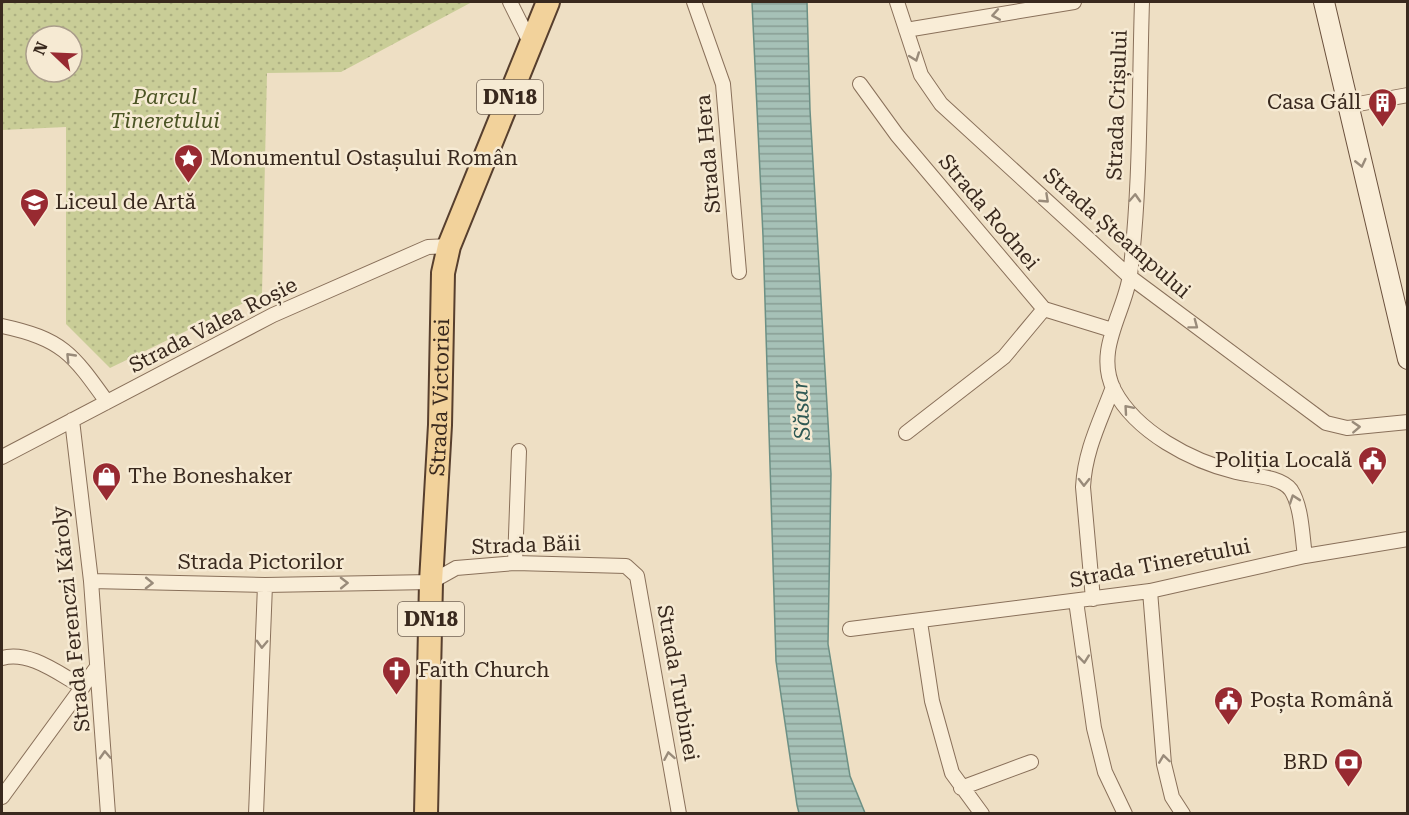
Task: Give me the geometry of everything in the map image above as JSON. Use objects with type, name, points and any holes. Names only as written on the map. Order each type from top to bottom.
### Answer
[{"type":"main road","name":"Strada Victoriei","points":[[426,813],[431,582],[441,425],[443,273],[449,246],[548,2]]},
{"type":"main road","points":[[1324,2],[1407,359]]},
{"type":"street","points":[[510,2],[531,44]]},
{"type":"street","name":"Strada Hera","points":[[694,2],[723,84],[739,272]]},
{"type":"street","name":"Strada Șteampului","points":[[897,2],[921,75],[941,104],[1130,278],[1326,423],[1347,428],[1407,422]]},
{"type":"street","points":[[906,30],[1074,2]]},
{"type":"street","name":"Strada Crișului","points":[[1113,387],[1108,358],[1112,330],[1130,278],[1142,2]]},
{"type":"street","name":"Strada Rodnei","points":[[860,84],[897,135],[1044,309]]},
{"type":"street","points":[[1347,106],[1407,95]]},
{"type":"street","name":"Strada Valea Roșie","points":[[2,457],[273,315],[428,247],[449,246]]},
{"type":"street","points":[[906,433],[1004,357],[1044,309],[1112,330]]},
{"type":"street","points":[[2,326],[36,334],[56,343],[86,374],[107,402]]},
{"type":"street","points":[[1113,387],[1127,410],[1151,431],[1191,455],[1233,472],[1280,482],[1289,487],[1296,498],[1305,556]]},
{"type":"street","points":[[1093,599],[1083,487],[1084,468],[1088,448],[1113,387]]},
{"type":"street","name":"Strada Ferenczi Károly","points":[[72,420],[91,581],[108,813]]},
{"type":"street","points":[[515,563],[519,451]]},
{"type":"street","name":"Strada Tineretului","points":[[850,629],[920,622],[1150,591],[1305,556],[1407,539]]},
{"type":"street","name":"Strada Băii","points":[[431,582],[456,568],[515,563],[626,566]]},
{"type":"street","name":"Strada Turbinei","points":[[626,566],[637,576],[679,813]]},
{"type":"street","name":"Strada Pictorilor","points":[[91,581],[265,585],[431,582]]},
{"type":"street","points":[[256,813],[265,585]]},
{"type":"street","points":[[1150,591],[1164,764],[1172,797],[1183,813]]},
{"type":"street","points":[[1076,601],[1094,729],[1105,772],[1125,813]]},
{"type":"street","points":[[920,622],[932,701],[943,746],[952,773],[982,813]]},
{"type":"street","points":[[2,658],[11,655],[23,657],[83,687]]},
{"type":"street","points":[[2,797],[97,667]]},
{"type":"street","points":[[961,788],[1031,762]]},
{"type":"green space","name":"Parcul Tineretului","points":[[2,2],[472,2],[341,72],[267,73],[262,294],[110,368],[66,324],[66,127],[2,130]]},
{"type":"water","name":"Săsar","points":[[752,2],[807,2],[810,110],[831,474],[828,644],[850,776],[865,813],[799,813],[776,661],[763,236]]},
{"type":"place","name":"Casa Gáll","points":[[1382,128]]},
{"type":"place","name":"Monumentul Ostașului Român","points":[[189,184]]},
{"type":"place","name":"Liceul de Artă","points":[[34,228]]},
{"type":"place","name":"Poliția Locală","points":[[1373,486]]},
{"type":"place","name":"The Boneshaker","points":[[107,502]]},
{"type":"place","name":"Faith Church","points":[[397,696]]},
{"type":"place","name":"Poșta Română","points":[[1229,726]]},
{"type":"place","name":"BRD","points":[[1349,788]]}]
